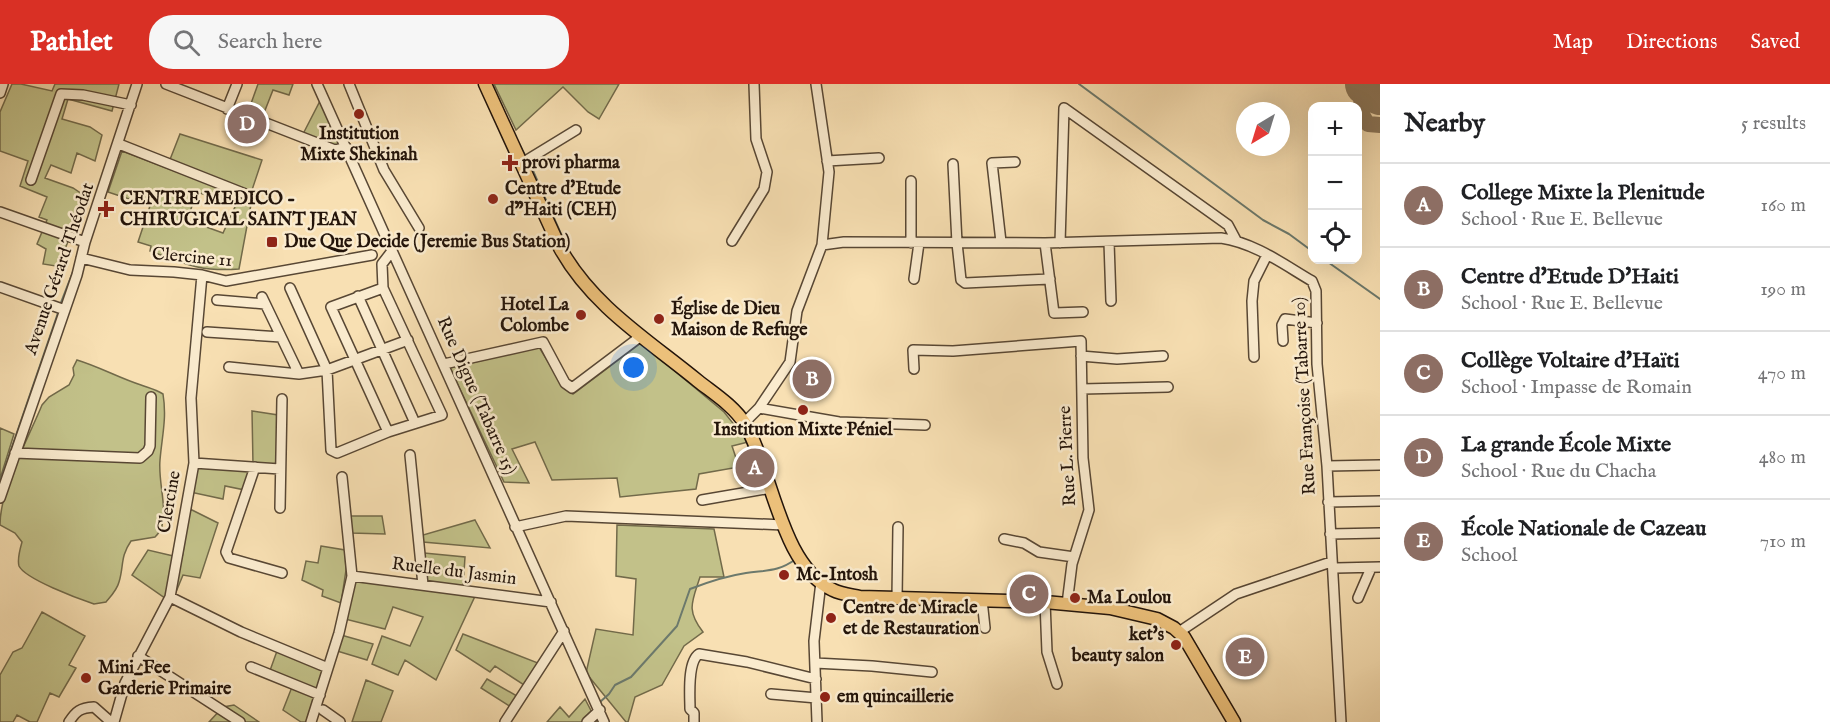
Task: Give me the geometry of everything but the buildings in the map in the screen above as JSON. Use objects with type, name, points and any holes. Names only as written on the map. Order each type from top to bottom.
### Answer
[{"type":"main road","points":[[485,84],[572,270],[613,314],[728,405],[744,423],[784,525],[801,561],[807,570],[821,582],[833,590],[860,597],[1045,602],[1110,608],[1157,619],[1179,632],[1195,654],[1234,722]]},
{"type":"street","points":[[0,93],[3,84]]},
{"type":"street","points":[[82,95],[86,84]]},
{"type":"street","name":"Avenue Gérard Théodat","points":[[0,498],[137,84]]},
{"type":"street","points":[[166,84],[335,150],[346,147]]},
{"type":"street","points":[[227,109],[237,84]]},
{"type":"street","name":"Rue Digue (Tabarre 15)","points":[[317,84],[515,527],[602,715]]},
{"type":"street","points":[[349,84],[384,170],[419,228]]},
{"type":"street","points":[[732,241],[764,189],[766,172],[756,139],[754,84]]},
{"type":"street","points":[[744,423],[759,408],[790,362],[797,312],[822,245],[829,172],[816,84]]},
{"type":"street","points":[[31,180],[59,96],[64,93],[82,95],[131,105]]},
{"type":"street","points":[[1060,243],[1064,108],[1228,225],[1236,240]]},
{"type":"street","points":[[522,164],[576,130]]},
{"type":"street","points":[[118,144],[248,195]]},
{"type":"street","points":[[827,160],[879,158]]},
{"type":"street","points":[[1001,242],[992,164],[1015,162]]},
{"type":"street","points":[[952,164],[960,279],[963,282],[1050,279]]},
{"type":"street","points":[[911,181],[915,243],[914,279]]},
{"type":"street","points":[[0,212],[84,242]]},
{"type":"street","name":"Rue Françoise (Tabarre 10)","points":[[822,245],[843,242],[1060,243],[1221,238],[1251,245],[1312,281],[1316,286],[1317,363],[1334,565],[1341,722]]},
{"type":"street","points":[[1109,242],[1111,301]]},
{"type":"street","points":[[1045,243],[1054,313],[1083,312]]},
{"type":"street","points":[[290,288],[327,370],[331,450],[337,453],[388,432],[442,415],[383,288],[382,264],[392,251]]},
{"type":"street","name":"Clercine 11","points":[[81,258],[130,270],[202,275],[226,281],[372,255]]},
{"type":"street","points":[[1254,357],[1252,301],[1254,281],[1267,255]]},
{"type":"street","name":"Clercine","points":[[112,722],[125,683],[170,597],[194,462],[190,398],[202,275]]},
{"type":"street","points":[[0,287],[64,310]]},
{"type":"street","points":[[383,288],[331,307],[388,432]]},
{"type":"street","points":[[358,296],[415,423]]},
{"type":"street","points":[[217,300],[264,301],[299,374]]},
{"type":"street","points":[[1283,341],[1282,325],[1285,320],[1317,323]]},
{"type":"street","points":[[207,332],[281,337]]},
{"type":"street","points":[[444,364],[543,342],[565,383],[572,388],[641,336]]},
{"type":"street","points":[[229,367],[299,374],[327,370],[408,340]]},
{"type":"street","name":"Rue L. Pierre","points":[[914,369],[913,350],[953,351],[1081,341],[1083,458],[1089,510],[1074,557],[1067,604]]},
{"type":"street","points":[[1081,356],[1117,359],[1162,356]]},
{"type":"street","points":[[1082,388],[1168,387]]},
{"type":"street","points":[[15,453],[140,458],[148,452],[150,446],[151,397]]},
{"type":"street","points":[[280,508],[282,399]]},
{"type":"street","points":[[759,408],[839,422],[926,425]]},
{"type":"street","points":[[410,455],[423,585]]},
{"type":"street","points":[[194,462],[280,469]]},
{"type":"street","points":[[1327,466],[1380,465]]},
{"type":"street","points":[[255,467],[226,556],[282,573]]},
{"type":"street","points":[[311,722],[339,633],[352,576],[342,477]]},
{"type":"street","points":[[702,500],[771,488]]},
{"type":"street","points":[[1328,502],[1380,501]]},
{"type":"street","points":[[515,527],[566,516],[784,525]]},
{"type":"street","points":[[897,598],[898,527]]},
{"type":"street","points":[[1330,534],[1380,533]]},
{"type":"street","points":[[1004,539],[1024,543],[1039,552],[1074,557]]},
{"type":"street","points":[[1179,632],[1236,594],[1334,565],[1376,567],[1358,598]]},
{"type":"street","name":"Ruelle du Jasmin","points":[[352,576],[551,602]]},
{"type":"street","points":[[817,722],[814,641],[821,582]]},
{"type":"street","points":[[170,597],[241,632],[328,668]]},
{"type":"street","points":[[982,600],[985,628]]},
{"type":"street","points":[[1045,602],[1047,652],[1057,684]]},
{"type":"street","points":[[506,722],[564,631]]},
{"type":"street","points":[[694,722],[694,713],[690,710],[690,683],[693,662],[699,654],[747,662],[816,679]]},
{"type":"street","points":[[138,656],[240,722]]},
{"type":"street","points":[[815,663],[932,672]]},
{"type":"street","points":[[251,667],[320,695]]},
{"type":"street","points":[[771,694],[817,698]]},
{"type":"street","points":[[69,722],[75,712],[82,707],[94,707],[112,722]]},
{"type":"street","points":[[322,710],[340,722]]},
{"type":"street","points":[[587,722],[602,715]]},
{"type":"shaded area","points":[[12,84],[52,91],[55,84],[119,84],[112,111],[68,99],[62,119],[90,127],[102,135],[95,161],[77,153],[71,173],[51,165],[45,178],[73,188],[85,196],[64,252],[62,267],[43,264],[46,249],[37,244],[47,220],[39,217],[47,197],[20,186],[28,161],[0,151],[0,112]]},
{"type":"shaded area","points":[[258,84],[293,84],[289,95],[273,90],[262,118],[248,112]]},
{"type":"shaded area","points":[[494,84],[619,84],[599,119],[588,112],[563,87],[516,130]]},
{"type":"shaded area","points":[[320,101],[340,143],[337,146],[303,134]]},
{"type":"shaded area","points":[[180,134],[262,160],[251,193],[169,162]]},
{"type":"shaded area","points":[[122,151],[227,191],[221,200],[197,192],[187,220],[223,233],[240,196],[252,199],[239,269],[226,270],[193,266],[150,251],[151,246],[138,242],[150,206],[108,192]]},
{"type":"shaded area","points":[[641,343],[724,412],[748,442],[732,446],[739,467],[699,474],[696,489],[620,497],[617,478],[552,480],[535,442],[512,449],[529,483],[504,482],[450,368],[539,347],[564,388],[573,394]]},
{"type":"shaded area","points":[[77,360],[157,391],[163,394],[164,403],[160,460],[164,510],[162,527],[155,537],[131,541],[125,552],[118,585],[106,602],[94,604],[53,588],[23,571],[18,563],[22,542],[15,533],[0,525],[1,511],[10,480],[42,405],[49,397],[69,385]]},
{"type":"shaded area","points":[[252,411],[278,415],[278,465],[253,465]]},
{"type":"shaded area","points":[[0,428],[14,434],[0,479]]},
{"type":"shaded area","points":[[198,465],[250,469],[245,490],[225,486],[223,499],[190,492]]},
{"type":"shaded area","points":[[190,509],[218,523],[200,578],[183,575],[176,592],[165,598],[132,575],[148,550],[182,558]]},
{"type":"shaded area","points":[[349,516],[382,516],[385,534],[351,533]]},
{"type":"shaded area","points":[[475,520],[490,548],[423,542],[423,535]]},
{"type":"shaded area","points":[[617,525],[714,529],[724,577],[700,577],[692,612],[703,632],[684,646],[662,685],[635,697],[628,722],[586,673],[596,629],[633,635],[636,579],[616,576]]},
{"type":"shaded area","points":[[321,546],[345,550],[346,570],[341,603],[322,596],[323,590],[302,580],[306,561],[318,563]]},
{"type":"shaded area","points":[[424,553],[465,557],[463,587],[427,581]]},
{"type":"shaded area","points":[[354,578],[476,594],[436,680],[405,660],[398,675],[372,664],[382,636],[410,646],[423,617],[393,607],[385,629],[345,619]]},
{"type":"shaded area","points":[[42,612],[85,636],[69,665],[76,668],[59,697],[50,693],[37,722],[30,722],[17,715],[13,722],[0,722],[0,675],[13,652],[22,648]]},
{"type":"shaded area","points":[[463,634],[538,663],[524,685],[495,666],[490,672],[456,650]]},
{"type":"shaded area","points":[[341,635],[373,644],[367,660],[337,651]]},
{"type":"shaded area","points":[[277,651],[323,669],[306,722],[301,722],[283,710],[292,687],[268,676]]},
{"type":"shaded area","points":[[487,679],[517,696],[511,707],[481,688]]},
{"type":"shaded area","points":[[366,680],[393,691],[381,722],[352,722]]},
{"type":"shaded area","points":[[585,699],[597,722],[547,722],[560,707],[569,717]]},
{"type":"shaded area","points":[[234,705],[259,722],[209,722],[223,707]]},
{"type":"waterway","points":[[1079,84],[1263,220],[1289,234],[1308,248]]},
{"type":"waterway","points":[[516,138],[526,157]]},
{"type":"waterway","points":[[530,164],[569,252]]},
{"type":"waterway","points":[[1331,264],[1380,299]]},
{"type":"waterway","points":[[60,305],[74,269]]},
{"type":"waterway","points":[[0,482],[59,310]]},
{"type":"waterway","points":[[600,702],[615,685],[631,677],[677,626],[690,589],[731,576],[772,570],[796,559]]},
{"type":"taxiway","points":[[1380,86],[1364,96],[1361,107],[1368,124],[1380,125]]},
{"type":"runway","points":[[1367,84],[1380,93]]},
{"type":"place","name":"Institution Mixte Shekinah","points":[[359,114]]},
{"type":"place","name":"La grande École Mixte","points":[[247,124]]},
{"type":"place","name":"provi pharma","points":[[510,163]]},
{"type":"place","name":"Centre d'Etude d\"Haiti (CEH)","points":[[493,199]]},
{"type":"place","name":"CENTRE MEDICO - CHIRUGICAL SAINT JEAN","points":[[106,209]]},
{"type":"place","name":"Due Que Decide (Jeremie Bus Station)","points":[[272,242]]},
{"type":"place","name":"Hotel La Colombe","points":[[581,315]]},
{"type":"place","name":"Église de Dieu Maison de Refuge","points":[[659,319]]},
{"type":"place","name":"Centre d'Etude D'Haiti","points":[[812,379]]},
{"type":"place","name":"Institution Mixte Péniel","points":[[803,410]]},
{"type":"place","name":"College Mixte la Plenitude","points":[[755,468]]},
{"type":"place","name":"Mc-Intosh","points":[[784,575]]},
{"type":"place","name":"Collège Voltaire d'Haïti","points":[[1029,594]]},
{"type":"place","name":"Ma Loulou","points":[[1075,598]]},
{"type":"place","name":"Centre de Miracle et de Restauration","points":[[831,618]]},
{"type":"place","name":"ket's beauty salon","points":[[1176,645]]},
{"type":"place","name":"École Nationale de Cazeau","points":[[1245,657]]},
{"type":"place","name":"Mini_Fee Garderie Primaire","points":[[86,678]]},
{"type":"place","name":"em quincaillerie","points":[[825,697]]}]
